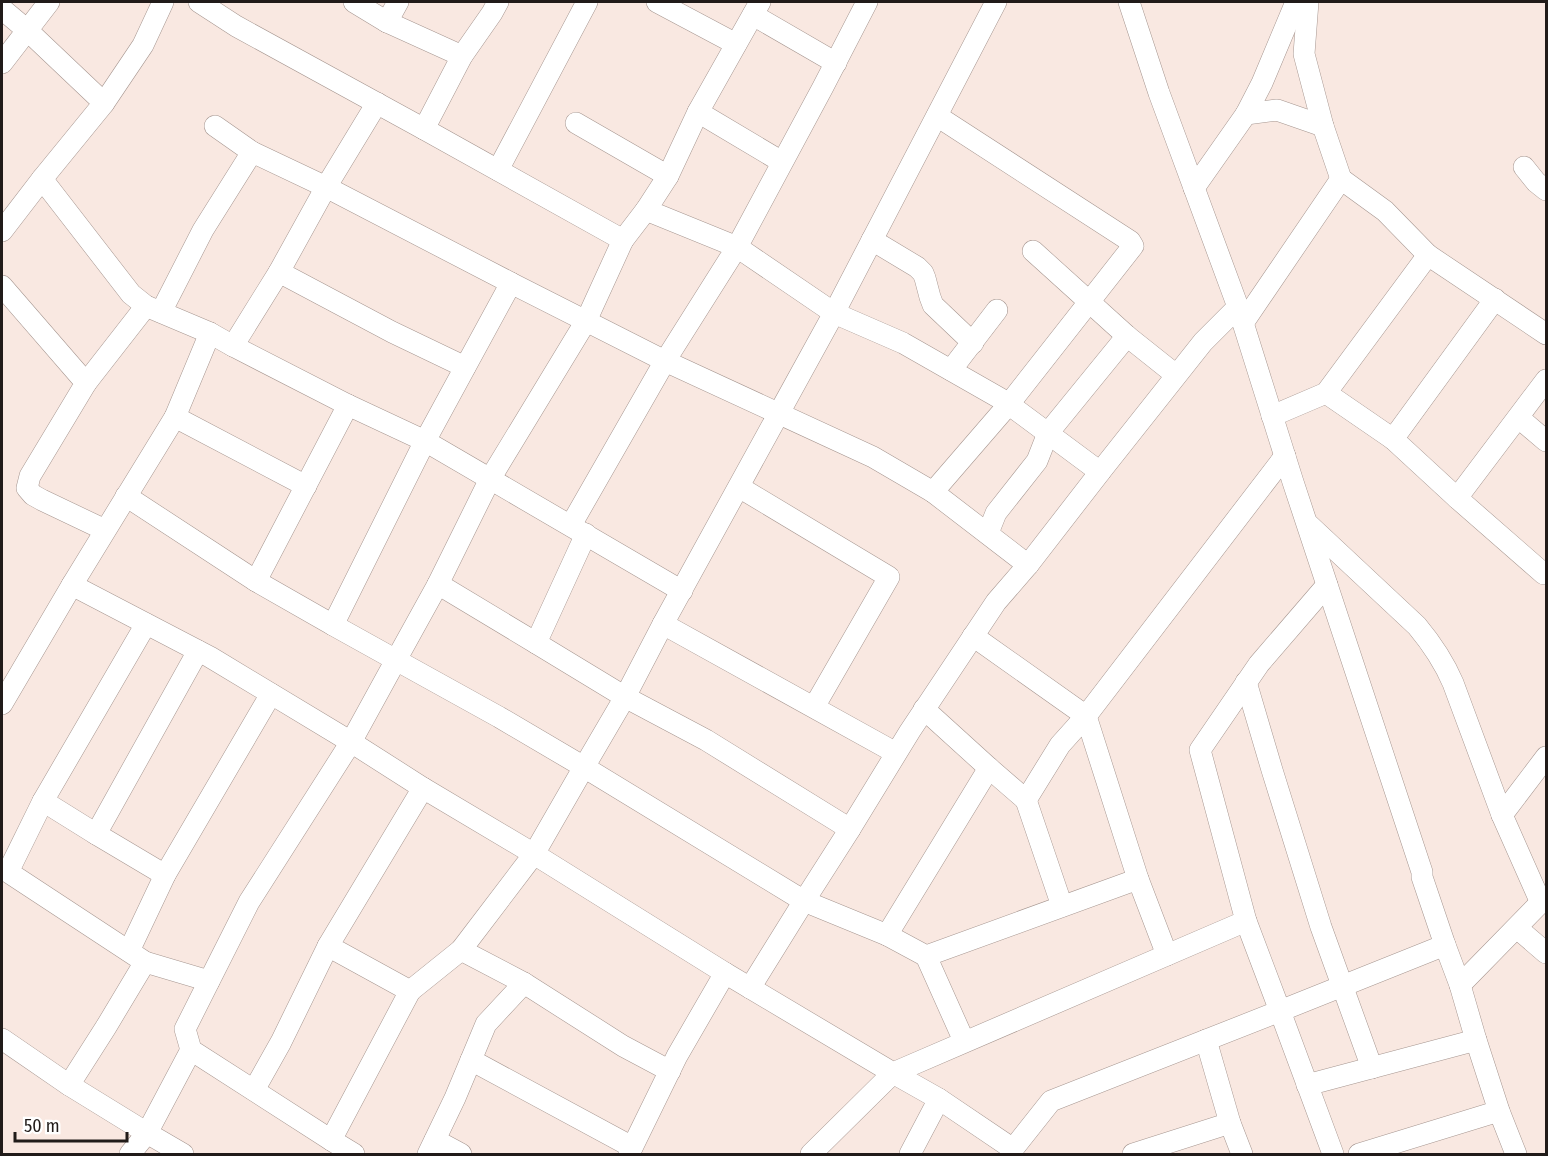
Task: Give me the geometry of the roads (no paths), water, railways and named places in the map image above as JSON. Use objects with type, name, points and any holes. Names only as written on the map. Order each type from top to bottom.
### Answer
[{"type":"street","points":[[2,63],[49,2]]},
{"type":"street","points":[[2,231],[104,103],[143,45],[163,2]]},
{"type":"street","points":[[199,2],[231,10],[246,32],[622,240]]},
{"type":"street","points":[[354,2],[387,22],[462,56]]},
{"type":"street","points":[[387,22],[399,2]]},
{"type":"street","points":[[424,129],[462,56],[498,2]]},
{"type":"street","points":[[498,170],[587,2]]},
{"type":"street","points":[[657,2],[736,44]]},
{"type":"street","points":[[536,643],[578,530],[665,361],[737,247],[867,2]]},
{"type":"street","points":[[331,1140],[410,991],[461,950],[534,854],[625,697],[834,313],[996,2]]},
{"type":"street","points":[[1129,2],[1159,93],[1241,315],[1499,1111],[1516,1155]]},
{"type":"street","points":[[1194,188],[1246,114],[1262,83],[1296,2]]},
{"type":"street","points":[[1308,2],[1304,54],[1323,126],[1341,179],[1385,211],[1428,255],[1546,334]]},
{"type":"street","points":[[354,1155],[191,1050],[184,1029],[249,902],[351,742],[438,584],[490,479],[586,321],[622,240],[646,210],[668,176],[698,112],[757,8],[836,63]]},
{"type":"street","points":[[2,9],[104,103]]},
{"type":"street","points":[[233,346],[279,272],[326,187],[377,103]]},
{"type":"street","points":[[1246,114],[1277,110],[1323,126]]},
{"type":"street","points":[[698,112],[782,162]]},
{"type":"street","points":[[933,492],[1009,404],[1133,246],[1130,241],[937,116]]},
{"type":"street","points":[[576,123],[668,176]]},
{"type":"street","points":[[215,126],[252,152],[326,187],[665,361],[873,457],[933,492],[1028,565]]},
{"type":"street","points":[[105,530],[33,495],[27,488],[30,476],[86,383],[144,304],[203,230],[252,152]]},
{"type":"street","points":[[1524,167],[1546,190]]},
{"type":"street","points":[[42,178],[144,304],[210,333],[348,405],[425,441],[682,591]]},
{"type":"street","points":[[750,988],[924,709],[996,602],[1028,565],[1203,342],[1241,315],[1341,179]]},
{"type":"street","points":[[646,210],[737,247],[834,313],[903,343],[951,370],[1009,404],[1100,472]]},
{"type":"street","points":[[872,240],[923,273],[933,305],[973,343]]},
{"type":"street","points":[[1033,251],[1127,336],[1176,375]]},
{"type":"street","points":[[1272,416],[1326,393],[1428,255]]},
{"type":"street","points":[[279,272],[392,332],[465,367]]},
{"type":"street","points":[[333,625],[425,441],[511,282]]},
{"type":"street","points":[[2,286],[86,383]]},
{"type":"street","points":[[1393,439],[1495,299]]},
{"type":"street","points":[[951,370],[998,310]]},
{"type":"street","points":[[2,704],[175,417],[210,333]]},
{"type":"street","points":[[988,533],[996,513],[1037,461],[1048,433],[1127,336]]},
{"type":"street","points":[[1457,498],[1546,380]]},
{"type":"street","points":[[1326,393],[1393,439],[1544,574]]},
{"type":"street","points":[[256,581],[348,405]]},
{"type":"street","points":[[175,417],[306,486]]},
{"type":"street","points":[[1519,418],[1546,441]]},
{"type":"street","points":[[1026,800],[1060,745],[1086,716],[1285,456]]},
{"type":"street","points":[[739,487],[889,577],[814,707]]},
{"type":"street","points":[[126,496],[256,581],[500,717],[804,901],[886,935],[926,956],[964,1041]]},
{"type":"street","points":[[1307,523],[1403,612],[1431,643],[1444,663],[1502,814],[1544,900],[1460,985]]},
{"type":"street","points":[[438,584],[625,697],[706,740],[850,829]]},
{"type":"street","points":[[72,585],[198,651],[351,742],[725,973],[939,1099],[1016,1153],[1051,1101],[1445,945]]},
{"type":"street","points":[[1327,585],[1259,664],[1200,750],[1246,921],[1333,1155]]},
{"type":"street","points":[[146,624],[43,801],[4,875],[137,957],[208,981]]},
{"type":"street","points":[[663,624],[896,753]]},
{"type":"street","points":[[973,636],[1086,716],[1138,879],[1167,956]]},
{"type":"street","points":[[96,834],[198,651]]},
{"type":"street","points":[[1246,682],[1321,927],[1372,1068]]},
{"type":"street","points":[[69,1085],[106,1027],[137,957],[165,875],[271,694]]},
{"type":"street","points":[[924,709],[1026,800],[1062,906]]},
{"type":"street","points":[[1502,814],[1546,757]]},
{"type":"street","points":[[886,935],[989,768]]},
{"type":"street","points":[[254,1090],[281,1042],[328,946],[423,788]]},
{"type":"street","points":[[43,801],[165,875]]},
{"type":"street","points":[[926,956],[1138,879]]},
{"type":"street","points":[[811,1155],[893,1073],[1246,921]]},
{"type":"street","points":[[1517,928],[1546,953]]},
{"type":"street","points":[[328,946],[410,991]]},
{"type":"street","points":[[461,950],[524,983],[623,1046],[670,1071]]},
{"type":"street","points":[[471,1060],[630,1151],[670,1071],[725,973]]},
{"type":"street","points":[[461,1155],[431,1147],[455,1098],[486,1024],[524,983]]},
{"type":"street","points":[[2,1039],[69,1085],[183,1155]]},
{"type":"street","points":[[1206,1040],[1230,1123],[1242,1155]]},
{"type":"street","points":[[1307,1085],[1476,1040]]},
{"type":"street","points":[[130,1155],[147,1133],[191,1050]]},
{"type":"street","points":[[910,1155],[939,1099]]},
{"type":"street","points":[[1359,1155],[1499,1111]]},
{"type":"street","points":[[1133,1155],[1230,1123]]}]
